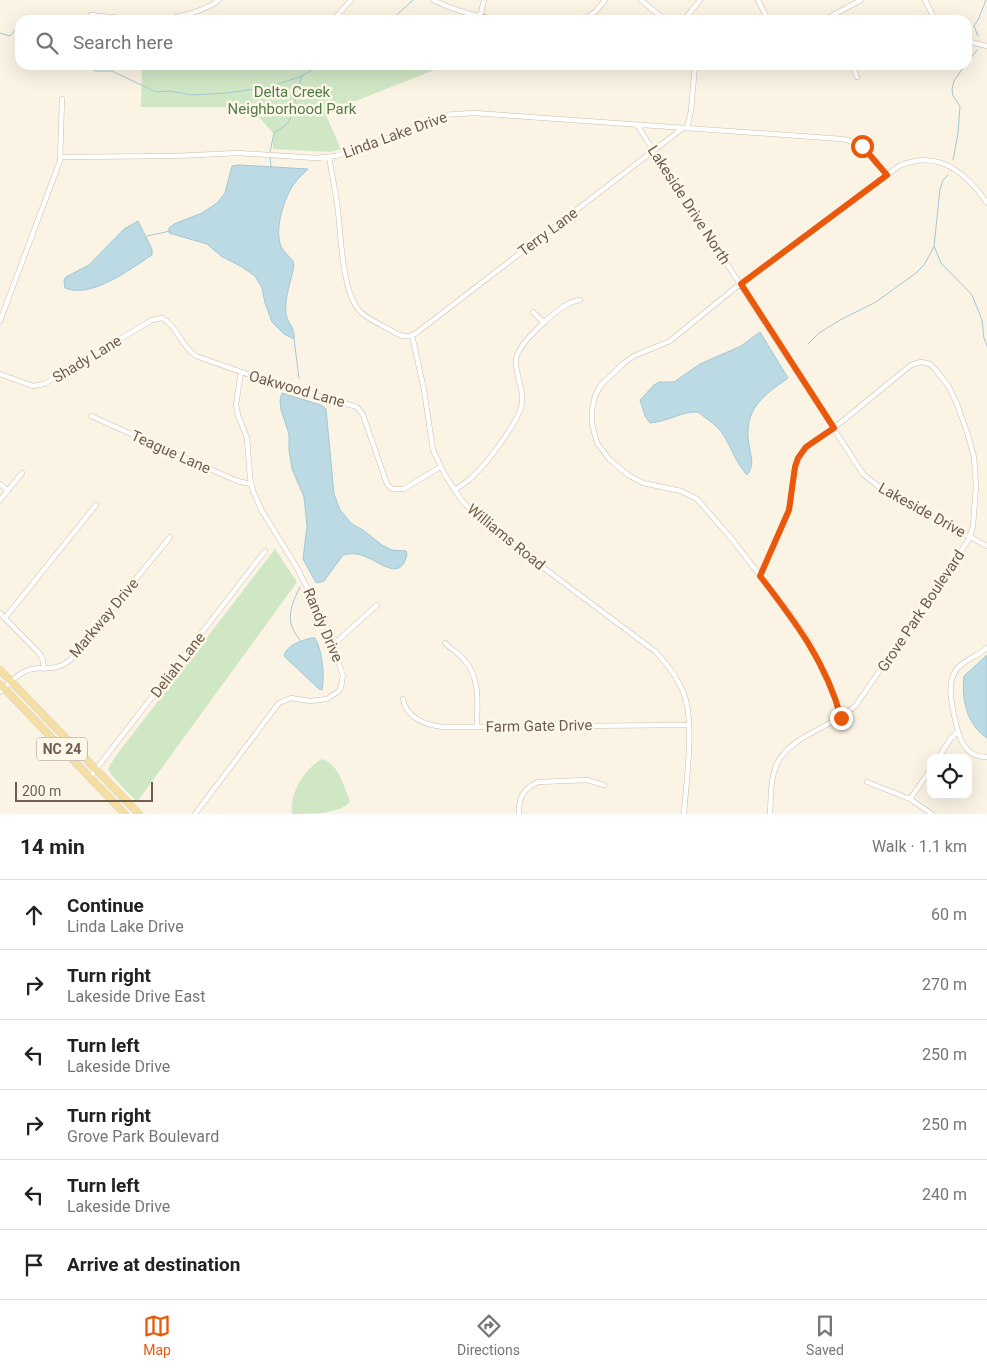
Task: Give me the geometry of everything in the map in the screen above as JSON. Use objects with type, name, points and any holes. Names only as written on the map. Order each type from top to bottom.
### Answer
[{"type":"main road","name":"NC 24","points":[[0,670],[139,814]]},
{"type":"main road","name":"NC 24","points":[[1,688],[125,814]]},
{"type":"street","points":[[183,15],[200,10],[219,0]]},
{"type":"street","points":[[338,15],[351,0]]},
{"type":"street","points":[[433,0],[452,9],[473,15]]},
{"type":"street","points":[[480,15],[484,0]]},
{"type":"street","points":[[591,15],[605,0]]},
{"type":"street","points":[[641,0],[660,15]]},
{"type":"street","points":[[688,15],[700,0]]},
{"type":"street","points":[[758,0],[766,15]]},
{"type":"street","points":[[834,15],[861,0]]},
{"type":"street","points":[[925,0],[932,15]]},
{"type":"street","points":[[972,42],[987,46]]},
{"type":"street","points":[[685,128],[691,111],[695,70]]},
{"type":"street","points":[[854,70],[857,77]]},
{"type":"street","points":[[0,321],[61,157],[62,99]]},
{"type":"street","name":"Linda Lake Drive","points":[[61,157],[176,156],[226,153],[328,157],[345,155],[370,146],[432,119],[449,114],[472,113],[849,140],[862,146],[887,175]]},
{"type":"street","name":"Lakeside Drive North","points":[[637,125],[741,284]]},
{"type":"street","name":"Terry Lane","points":[[412,335],[685,128]]},
{"type":"street","points":[[328,157],[336,196],[346,276],[355,304],[364,314],[397,334],[406,337],[412,335]]},
{"type":"street","points":[[841,718],[834,693],[809,642],[760,576],[700,501],[681,491],[643,483],[628,475],[610,460],[597,443],[592,424],[592,410],[601,385],[615,370],[634,356],[670,341],[741,284],[899,166],[914,161],[926,160],[939,162],[954,168],[968,179],[987,203]]},
{"type":"street","name":"Lakeside Drive","points":[[741,284],[858,466],[869,480],[884,491],[987,546]]},
{"type":"street","points":[[454,490],[468,481],[478,470],[501,441],[519,413],[522,400],[516,363],[517,352],[521,345],[566,305],[580,300]]},
{"type":"street","points":[[533,312],[544,323]]},
{"type":"street","name":"Shady Lane","points":[[0,374],[33,386],[41,386],[152,320],[162,318],[170,324]]},
{"type":"street","name":"Oakwood Lane","points":[[170,324],[184,346],[193,355],[241,372],[357,407],[363,415],[387,484],[392,489],[404,489],[440,467]]},
{"type":"street","name":"Williams Road","points":[[412,335],[425,398],[430,440],[440,467],[454,490],[470,510],[485,524],[656,652],[672,671],[680,685],[686,700],[689,725],[684,814]]},
{"type":"street","name":"Grove Park Boulevard","points":[[760,576],[789,510],[795,467],[798,458],[806,447],[834,428],[911,365],[922,362],[930,364],[935,368],[949,388],[972,447],[976,486],[973,526],[970,537],[870,688],[856,705],[841,718],[794,744],[780,759],[775,770],[770,814]]},
{"type":"street","name":"Randy Drive","points":[[195,814],[280,703],[291,698],[310,701],[324,700],[339,691],[342,686],[343,676],[333,645],[307,587],[262,512],[251,484],[247,438],[236,405],[241,372]]},
{"type":"street","name":"Teague Lane","points":[[91,416],[237,481],[251,484]]},
{"type":"street","points":[[0,500],[22,473]]},
{"type":"street","points":[[0,484],[8,491]]},
{"type":"street","points":[[5,618],[96,505]]},
{"type":"street","name":"Markway Drive","points":[[1,688],[26,671],[59,668],[72,658],[170,537]]},
{"type":"street","name":"Deliah Lane","points":[[90,777],[265,551]]},
{"type":"street","points":[[333,645],[377,605]]},
{"type":"street","points":[[0,613],[40,654],[44,669]]},
{"type":"street","points":[[445,643],[466,661],[474,674],[477,727]]},
{"type":"street","points":[[987,648],[959,666],[952,676],[951,690],[958,732],[967,751],[977,756],[987,757]]},
{"type":"street","name":"Farm Gate Drive","points":[[403,699],[407,710],[423,722],[443,727],[689,725]]},
{"type":"street","points":[[941,754],[951,738],[958,732]]},
{"type":"street","points":[[910,799],[927,775]]},
{"type":"street","points":[[519,814],[518,805],[522,795],[531,785],[538,782],[587,780],[604,785]]},
{"type":"street","points":[[867,782],[910,799],[932,814]]},
{"type":"green space","name":"Delta Creek Neighborhood Park","points":[[142,70],[434,70],[325,113],[341,149],[330,152],[273,149],[273,133],[250,107],[141,107]]},
{"type":"green space","points":[[275,549],[297,582],[137,802],[108,769],[115,757]]},
{"type":"green space","points":[[322,759],[337,771],[350,801],[340,809],[333,811],[292,814],[295,790],[309,769]]},
{"type":"water","points":[[232,166],[308,169],[290,190],[283,206],[279,224],[282,248],[294,264],[287,295],[286,314],[294,339],[284,334],[272,322],[262,288],[255,276],[221,256],[207,244],[169,233],[169,228],[174,224],[202,213],[217,203],[225,193]]},
{"type":"water","points":[[138,221],[152,249],[152,255],[99,286],[76,290],[65,288],[64,280],[66,277],[89,265],[124,229]]},
{"type":"water","points":[[760,332],[788,378],[763,398],[752,413],[748,433],[752,464],[747,475],[739,465],[720,430],[698,412],[686,413],[650,423],[645,416],[640,400],[659,382],[674,382],[700,364],[741,346]]},
{"type":"water","points":[[282,393],[321,405],[326,409],[334,494],[340,510],[352,524],[382,545],[392,550],[406,551],[407,554],[404,562],[400,567],[396,569],[390,568],[360,555],[346,554],[343,555],[324,581],[317,583],[315,581],[303,559],[307,526],[304,497],[292,469],[289,434],[281,410],[280,400]]},
{"type":"water","points":[[315,638],[321,656],[322,690],[284,656],[291,646]]},
{"type":"water","points":[[987,655],[987,738],[980,733],[970,719],[963,685],[964,676]]},
{"type":"waterway","points":[[396,15],[413,0]]},
{"type":"waterway","points":[[978,36],[974,26],[986,0]]},
{"type":"waterway","points":[[0,33],[10,36],[15,30]]},
{"type":"waterway","points":[[972,56],[977,50]]},
{"type":"waterway","points":[[94,70],[112,71],[156,92],[170,91],[192,95],[227,93],[269,87],[302,76],[311,70]]},
{"type":"waterway","points":[[953,160],[960,106],[953,96],[952,89],[954,81],[962,70]]},
{"type":"waterway","points":[[270,152],[274,133],[286,125],[289,120],[302,76]]},
{"type":"waterway","points":[[270,156],[271,167]]},
{"type":"waterway","points":[[948,175],[943,180],[940,189],[934,246],[941,263],[972,295],[982,320],[987,346]]},
{"type":"waterway","points":[[147,236],[170,231]]},
{"type":"waterway","points":[[808,344],[819,333],[876,302],[916,273],[924,265],[934,247]]},
{"type":"waterway","points":[[294,339],[299,378]]},
{"type":"waterway","points":[[300,587],[290,617],[292,627],[301,642]]},
{"type":"route","points":[[841,718],[834,693],[809,642],[760,576],[789,510],[798,458],[806,447],[834,428],[741,284],[887,175],[862,146]]}]
